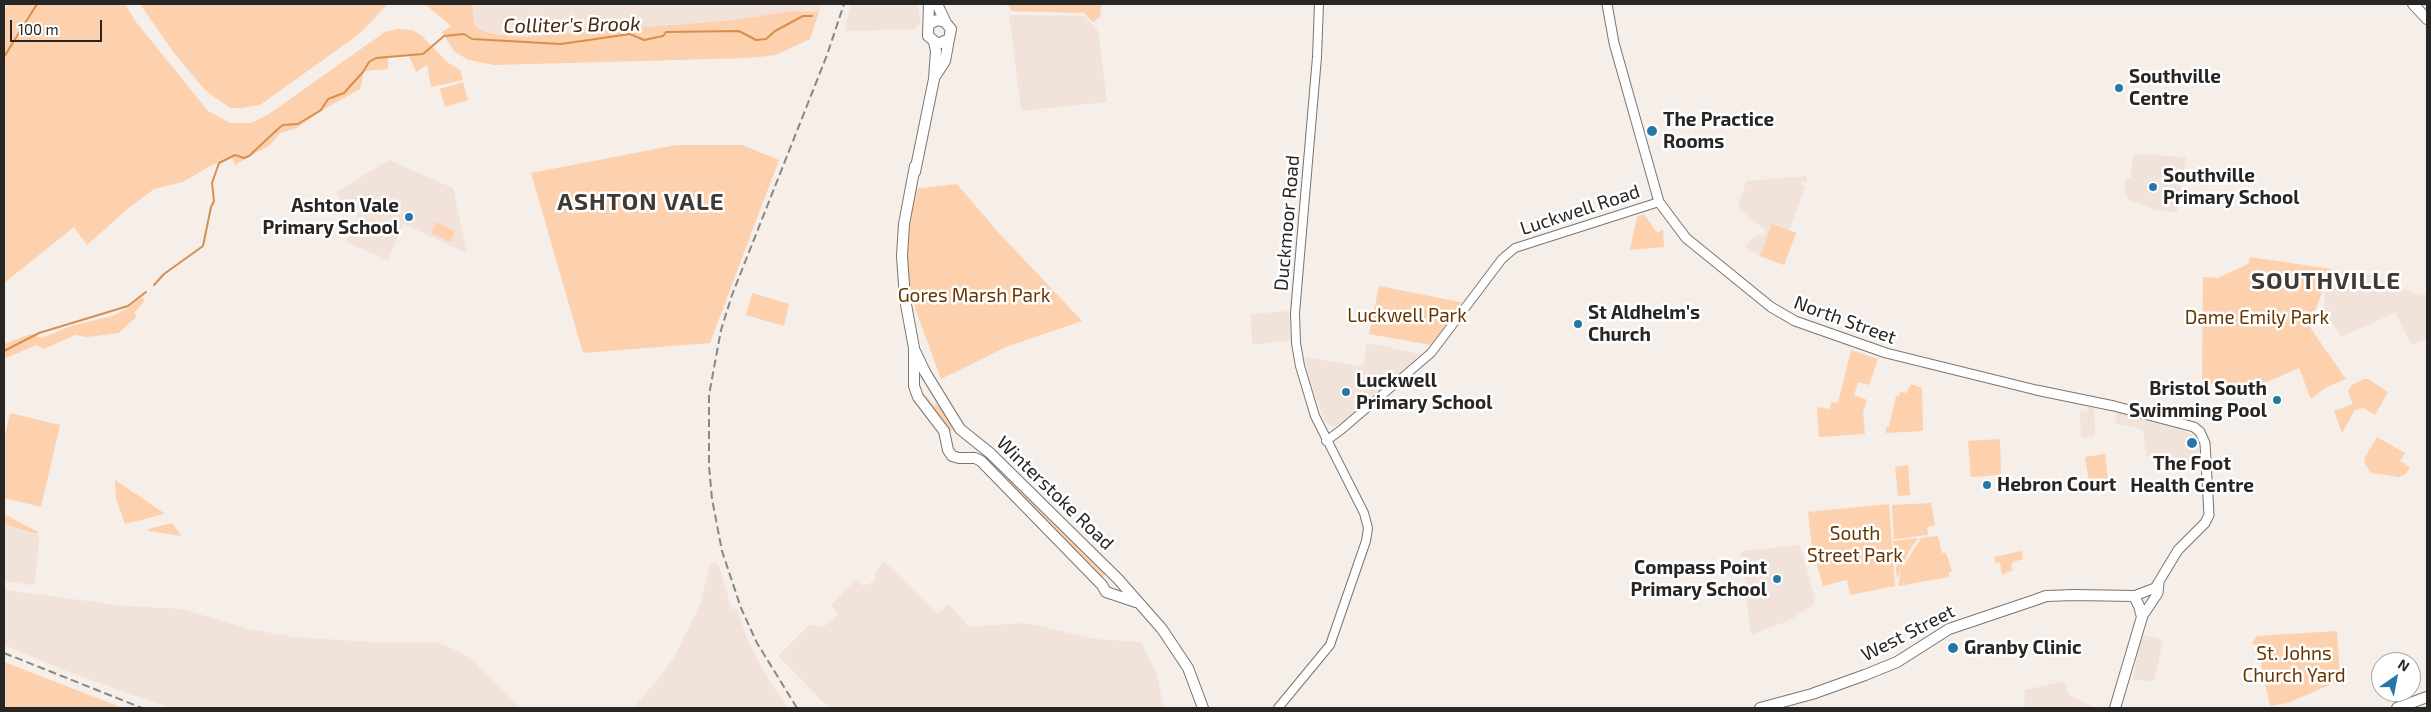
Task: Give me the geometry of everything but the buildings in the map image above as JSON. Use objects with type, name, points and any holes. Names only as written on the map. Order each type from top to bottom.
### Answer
[{"type":"highway","points":[[929,4],[930,24],[928,36],[934,42],[942,43],[949,39],[951,29],[937,4]]},
{"type":"highway","points":[[2413,4],[2427,19]]},
{"type":"highway","points":[[930,24],[937,20],[945,21]]},
{"type":"highway","name":"Winterstoke Road","points":[[934,79],[944,62],[949,39]]},
{"type":"highway","name":"Winterstoke Road","points":[[934,42],[936,51],[934,79],[904,224],[902,256],[905,299],[914,348],[914,386],[919,398],[940,426],[952,456],[975,458],[981,461],[1102,585],[1106,592],[1117,584]]},
{"type":"highway","name":"Winterstoke Road","points":[[914,348],[952,420],[967,437],[990,453],[1162,629],[1188,668],[1203,708]]},
{"type":"highway","points":[[915,380],[924,377],[930,380]]},
{"type":"highway","points":[[948,445],[953,436],[959,434],[967,437]]},
{"type":"highway","name":"Winterstoke Road","points":[[965,457],[972,449],[967,437]]},
{"type":"highway","name":"Winterstoke Road","points":[[1102,585],[1106,578],[1117,584]]},
{"type":"highway","name":"West Street","points":[[1760,708],[1812,694],[1866,675],[1897,662],[1949,629],[2046,596],[2134,596]]},
{"type":"highway","points":[[2115,708],[2142,618],[2134,596]]},
{"type":"highway","points":[[2397,708],[2427,697]]},
{"type":"main road","name":"North Street","points":[[1607,4],[1614,43],[1659,202],[1679,231],[1704,254],[1768,305],[1795,321],[1886,353],[2036,390],[2114,406],[2194,427],[2200,432],[2206,443],[2209,515],[2205,523],[2178,550],[2159,583]]},
{"type":"main road","points":[[2134,596],[2151,590],[2159,583]]},
{"type":"main road","points":[[2142,618],[2158,593],[2159,583]]},
{"type":"main road","points":[[2142,618],[2151,590]]},
{"type":"street","name":"Duckmoor Road","points":[[1320,4],[1295,324],[1304,384],[1326,441]]},
{"type":"street","name":"Luckwell Road","points":[[1326,441],[1431,353],[1502,259],[1515,248],[1659,202]]},
{"type":"street","points":[[1278,708],[1330,645],[1367,533],[1364,513],[1326,441]]},
{"type":"shaded area","points":[[472,4],[821,4],[819,12],[791,11],[734,20],[521,37],[493,34],[480,30],[474,24]]},
{"type":"shaded area","points":[[851,4],[917,4],[921,22],[914,29],[847,31],[845,29]]},
{"type":"shaded area","points":[[1009,15],[1085,16],[1098,31],[1107,102],[1021,111]]},
{"type":"shaded area","name":"Southville Primary School","points":[[2133,154],[2186,157],[2177,212],[2156,210],[2129,200],[2125,193],[2126,178],[2131,178]]},
{"type":"shaded area","name":"Ashton Vale Primary School","points":[[389,160],[453,188],[467,253],[403,224],[388,260],[346,242],[361,209],[338,200],[337,192]]},
{"type":"shaded area","points":[[1807,176],[1806,181],[1801,182],[1801,185],[1806,185],[1789,230],[1796,233],[1784,265],[1760,256],[1745,246],[1755,236],[1763,235],[1766,231],[1738,207],[1746,181]]},
{"type":"shaded area","points":[[2332,270],[2370,275],[2422,296],[2427,293],[2427,338],[2412,345],[2395,313],[2341,337],[2324,309],[2325,289]]},
{"type":"shaded area","points":[[1289,311],[1290,340],[1252,345],[1251,314]]},
{"type":"shaded area","name":"Luckwell Primary School","points":[[1367,343],[1421,354],[1341,424],[1334,427],[1329,425],[1325,422],[1310,380],[1305,357],[1363,367]]},
{"type":"shaded area","points":[[2089,407],[2094,408],[2095,436],[2081,438],[2080,411],[2087,412]]},
{"type":"shaded area","points":[[2117,410],[2169,424],[2191,434],[2197,441],[2200,452],[2200,468],[2172,470],[2172,454],[2146,456],[2143,430],[2115,423]]},
{"type":"shaded area","points":[[4,524],[38,535],[35,583],[31,585],[4,581]]},
{"type":"shaded area","name":"Compass Point Primary School","points":[[1800,545],[1815,599],[1814,604],[1790,620],[1751,635],[1741,551]]},
{"type":"shaded area","points":[[884,561],[937,614],[949,604],[969,627],[1025,623],[1095,639],[1141,642],[1157,675],[1164,708],[829,708],[778,656],[810,624],[822,628],[832,620],[838,614],[831,605],[856,579],[863,586],[875,581],[875,572]]},
{"type":"shaded area","points":[[711,562],[718,564],[732,609],[737,609],[748,641],[766,675],[788,708],[633,708],[661,676],[675,656],[700,604]]},
{"type":"shaded area","points":[[4,590],[125,606],[183,609],[248,629],[293,637],[386,643],[434,642],[450,647],[469,657],[521,708],[171,708],[71,673],[4,645]]},
{"type":"shaded area","points":[[2145,635],[2163,640],[2154,681],[2135,680],[2133,677],[2141,636]]},
{"type":"shaded area","points":[[2064,681],[2069,695],[2095,708],[2024,708],[2025,690]]},
{"type":"green space","points":[[8,4],[125,4],[136,22],[208,111],[230,123],[251,123],[269,114],[385,32],[398,29],[412,30],[421,35],[447,62],[460,70],[463,80],[431,87],[427,65],[416,72],[409,56],[388,57],[388,69],[364,71],[360,89],[326,108],[297,128],[280,133],[270,145],[235,165],[232,157],[212,165],[183,182],[154,189],[130,207],[87,245],[74,227],[4,283],[4,10]]},
{"type":"green space","points":[[140,4],[388,4],[358,35],[260,105],[230,108],[205,90],[174,53]]},
{"type":"green space","points":[[425,4],[472,4],[474,24],[480,30],[493,34],[521,37],[734,20],[791,11],[819,12],[810,39],[776,55],[748,58],[495,65],[468,60],[454,51],[442,32],[451,26]]},
{"type":"green space","points":[[1007,4],[1101,4],[1100,17],[1093,22],[1084,13],[1012,11]]},
{"type":"green space","points":[[463,82],[468,100],[445,107],[440,89]]},
{"type":"green space","points":[[676,145],[742,145],[779,160],[710,343],[583,353],[531,173]]},
{"type":"green space","name":"Gores Marsh Park","points":[[957,184],[997,231],[1082,321],[1006,347],[941,379],[916,311],[908,275],[908,242],[914,189]]},
{"type":"green space","points":[[1644,214],[1657,233],[1663,229],[1664,247],[1630,250],[1637,217]]},
{"type":"green space","points":[[436,222],[455,231],[450,242],[431,233]]},
{"type":"green space","points":[[1772,224],[1796,233],[1784,265],[1760,256]]},
{"type":"green space","name":"Dame Emily Park","points":[[2250,257],[2331,269],[2309,326],[2346,379],[2325,388],[2311,399],[2299,368],[2246,391],[2247,394],[2220,391],[2220,386],[2202,381],[2203,277],[2218,278],[2248,264]]},
{"type":"green space","name":"Luckwell Park","points":[[1379,286],[1461,303],[1431,345],[1369,334]]},
{"type":"green space","points":[[752,293],[789,304],[784,326],[746,315]]},
{"type":"green space","points":[[142,297],[145,300],[134,313],[137,316],[119,333],[86,337],[75,335],[44,349],[36,345],[4,359],[4,344],[31,334],[42,338],[71,326],[112,316],[128,308]]},
{"type":"green space","points":[[1851,350],[1878,359],[1869,385],[1858,382],[1854,395],[1867,400],[1863,412],[1865,434],[1819,437],[1817,407],[1830,409],[1831,402],[1838,403]]},
{"type":"green space","points":[[2368,379],[2388,392],[2375,415],[2363,408],[2355,410],[2342,433],[2334,411],[2353,404],[2348,391],[2352,385]]},
{"type":"green space","points":[[1911,384],[1922,388],[1923,431],[1886,433],[1886,427],[1889,427],[1896,396],[1899,396],[1900,392],[1906,393]]},
{"type":"green space","points":[[926,396],[934,406],[939,402],[954,429],[949,432],[923,399]]},
{"type":"green space","points":[[10,413],[60,425],[41,507],[4,498],[4,441]]},
{"type":"green space","points":[[2377,437],[2405,453],[2400,461],[2410,467],[2406,474],[2399,477],[2371,473],[2364,462]]},
{"type":"green space","points":[[2000,439],[2001,475],[1971,477],[1968,441]]},
{"type":"green space","points":[[2105,454],[2109,487],[2093,490],[2090,488],[2085,457]]},
{"type":"green space","name":"South Street Park","points":[[1908,465],[1910,495],[1898,496],[1895,467]]},
{"type":"green space","points":[[1009,476],[1106,574],[1101,578],[1091,564],[1089,566],[1005,480]]},
{"type":"green space","points":[[115,480],[164,514],[125,524],[116,499]]},
{"type":"green space","points":[[1931,503],[1935,525],[1927,527],[1928,535],[1894,539],[1892,505]]},
{"type":"green space","name":"South Street Park","points":[[1889,504],[1895,586],[1850,595],[1847,580],[1823,586],[1812,547],[1808,512]]},
{"type":"green space","points":[[4,514],[38,532],[36,534],[4,524]]},
{"type":"green space","points":[[172,523],[182,536],[149,531],[148,529]]},
{"type":"green space","name":"South Street Park","points":[[1938,536],[1942,553],[1946,553],[1952,571],[1949,573],[1949,577],[1898,586],[1901,570],[1921,538]]},
{"type":"green space","name":"South Street Park","points":[[1918,538],[1909,551],[1897,579],[1893,541]]},
{"type":"green space","points":[[2022,551],[2023,559],[2013,562],[2011,567],[2013,570],[2002,575],[2000,562],[1995,563],[1994,557]]},
{"type":"green space","name":"St. Johns Church Yard","points":[[2337,631],[2340,676],[2337,676],[2336,682],[2288,703],[2270,706],[2257,646],[2252,643],[2257,636]]},
{"type":"green space","points":[[4,662],[123,708],[4,708]]},
{"type":"waterway","points":[[4,57],[37,4]]},
{"type":"waterway","name":"Colliter's Brook","points":[[154,285],[164,274],[203,246],[214,201],[212,183],[219,163],[235,155],[244,158],[249,156],[283,125],[298,124],[321,110],[328,99],[344,93],[363,72],[369,62],[376,58],[423,54],[444,36],[464,34],[472,39],[561,44],[630,34],[644,40],[663,36],[666,32],[739,31],[756,40],[766,39],[775,31],[803,16],[812,16]]},
{"type":"waterway","name":"Colliter's Brook","points":[[4,351],[39,333],[128,306],[146,292]]},
{"type":"railway","points":[[797,708],[757,643],[741,608],[722,551],[712,499],[709,466],[709,395],[721,330],[732,295],[827,55],[844,4]]},
{"type":"railway","points":[[4,653],[142,708]]},
{"type":"place","name":"Southville Centre","points":[[2119,88]]},
{"type":"place","name":"The Practice Rooms","points":[[1652,131]]},
{"type":"place","name":"Southville Primary School","points":[[2153,187]]},
{"type":"place","name":"Ashton Vale Primary School","points":[[409,217]]},
{"type":"place","name":"St Aldhelm's Church","points":[[1578,324]]},
{"type":"place","name":"Luckwell Primary School","points":[[1346,392]]},
{"type":"place","name":"Bristol South Swimming Pool","points":[[2277,400]]},
{"type":"place","name":"The Foot Health Centre","points":[[2192,443]]},
{"type":"place","name":"Hebron Court","points":[[1987,485]]},
{"type":"place","name":"Compass Point Primary School","points":[[1777,579]]},
{"type":"place","name":"Granby Clinic","points":[[1953,648]]},
{"type":"district","name":"ASHTON VALE","points":[[641,202]]},
{"type":"district","name":"SOUTHVILLE","points":[[2326,281]]}]
